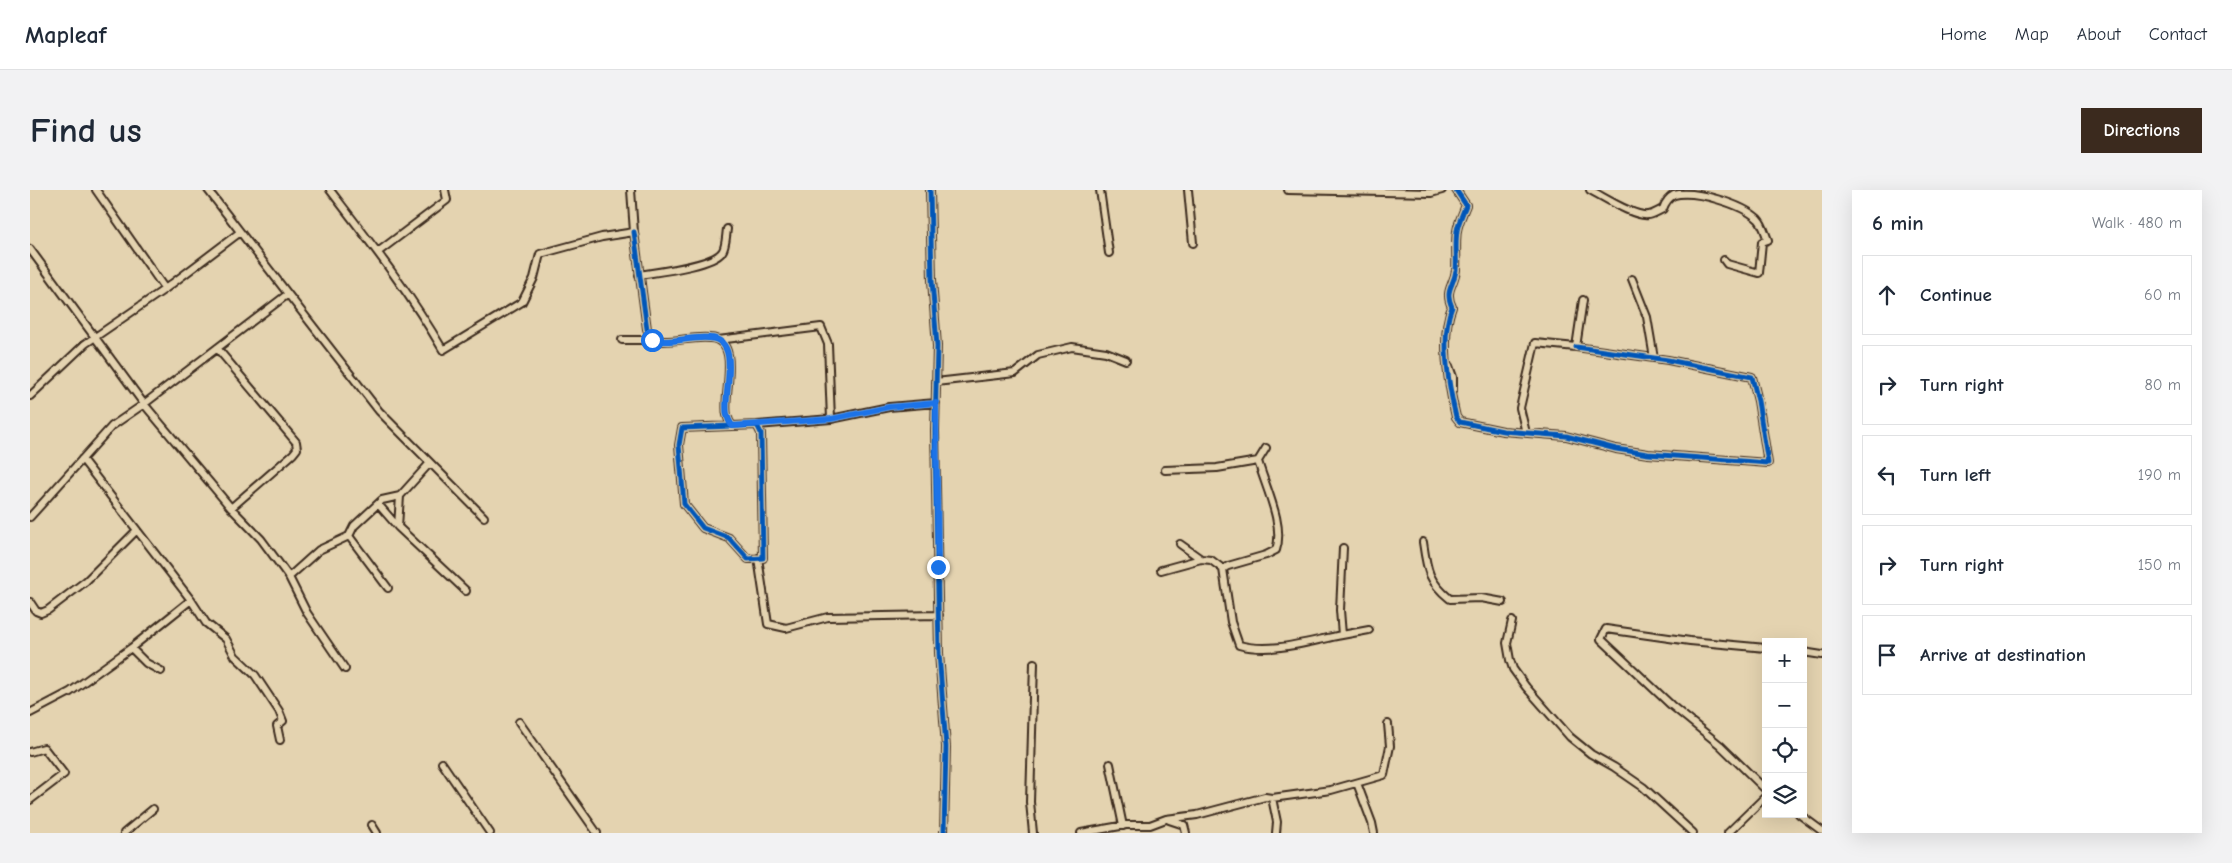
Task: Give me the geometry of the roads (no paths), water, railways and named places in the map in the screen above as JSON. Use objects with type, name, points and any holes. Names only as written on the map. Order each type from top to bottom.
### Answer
[{"type":"street","points":[[96,190],[165,289]]},
{"type":"street","points":[[208,190],[379,411],[484,517]]},
{"type":"street","points":[[330,190],[378,252],[427,322],[443,350],[522,302],[534,278],[540,254],[577,242],[634,232]]},
{"type":"street","points":[[378,252],[447,200],[445,190]]},
{"type":"street","points":[[631,190],[634,232],[646,329],[652,340]]},
{"type":"street","points":[[930,190],[936,382],[939,653],[946,747],[944,833]]},
{"type":"street","points":[[1100,190],[1109,253]]},
{"type":"street","points":[[1188,190],[1193,243]]},
{"type":"street","points":[[1288,190],[1431,193],[1442,190]]},
{"type":"street","points":[[1456,190],[1466,205],[1457,229],[1454,257],[1456,273],[1448,292],[1448,299],[1452,308],[1448,316],[1446,357],[1456,417],[1460,422],[1485,429],[1526,433],[1566,436],[1616,449],[1648,454],[1768,463],[1762,420],[1752,377],[1654,358],[1576,347],[1535,343],[1520,408],[1526,433]]},
{"type":"street","points":[[1590,190],[1630,212],[1647,216],[1662,209],[1667,200],[1675,195],[1688,193],[1718,197],[1742,209],[1758,220],[1768,240],[1762,242],[1759,273],[1727,264],[1724,260]]},
{"type":"street","points":[[639,275],[685,267],[715,258],[723,251],[727,229]]},
{"type":"street","points":[[31,392],[95,336],[165,289],[240,232]]},
{"type":"street","points":[[30,249],[144,404],[231,508],[261,539],[289,577],[307,613],[345,668]]},
{"type":"street","points":[[1632,279],[1646,317],[1654,358]]},
{"type":"street","points":[[30,517],[112,426],[144,404],[288,294]]},
{"type":"street","points":[[1576,347],[1583,300]]},
{"type":"street","points":[[717,340],[821,327],[828,344],[831,419]]},
{"type":"street","points":[[622,340],[678,341],[710,338],[721,341],[728,352],[726,415],[732,426]]},
{"type":"street","points":[[936,382],[1015,373],[1038,355],[1072,347],[1106,352],[1126,360]]},
{"type":"street","points":[[217,348],[296,442],[297,448],[293,454],[231,508]]},
{"type":"street","points":[[757,425],[761,433],[763,558],[748,559],[729,538],[703,528],[684,504],[680,445],[682,428],[757,425],[831,419],[889,407],[936,403]]},
{"type":"street","points":[[1166,470],[1217,468],[1258,461],[1266,448]]},
{"type":"street","points":[[82,459],[191,600],[206,623],[226,639],[234,656],[255,675],[279,711],[283,721],[277,726],[280,740]]},
{"type":"street","points":[[1223,569],[1276,550],[1280,540],[1277,521],[1258,461]]},
{"type":"street","points":[[289,577],[319,550],[349,536],[354,526],[382,500],[400,496],[430,464]]},
{"type":"street","points":[[398,527],[400,496]]},
{"type":"street","points":[[378,504],[398,527],[466,591]]},
{"type":"street","points":[[30,602],[36,612],[42,613],[48,610],[86,581],[138,530]]},
{"type":"street","points":[[349,536],[388,588]]},
{"type":"street","points":[[1422,542],[1427,565],[1435,587],[1450,599],[1481,598],[1503,602]]},
{"type":"street","points":[[1180,544],[1201,559]]},
{"type":"street","points":[[1342,636],[1340,610],[1343,548]]},
{"type":"street","points":[[758,558],[768,624],[786,628],[828,617],[939,615]]},
{"type":"street","points":[[1161,570],[1201,559],[1211,560],[1223,569],[1229,596],[1231,622],[1239,645],[1250,648],[1293,646],[1369,630]]},
{"type":"street","points":[[30,713],[70,692],[132,648],[191,600]]},
{"type":"street","points":[[1512,621],[1507,643],[1513,669],[1526,687],[1570,737],[1591,754],[1644,787],[1693,833]]},
{"type":"street","points":[[1762,648],[1690,641],[1606,629],[1601,639],[1671,705],[1720,745],[1762,786]]},
{"type":"street","points":[[132,648],[146,662],[160,671]]},
{"type":"street","points":[[1807,653],[1822,655]]},
{"type":"street","points":[[1033,833],[1030,802],[1034,663]]},
{"type":"street","points":[[520,722],[597,833]]},
{"type":"street","points":[[1081,833],[1123,826],[1150,825],[1166,819],[1197,815],[1265,797],[1272,798],[1331,790],[1384,775],[1390,746],[1388,724]]},
{"type":"street","points":[[30,752],[44,748],[64,774],[30,800]]},
{"type":"street","points":[[442,763],[490,833]]},
{"type":"street","points":[[1110,764],[1123,826]]},
{"type":"street","points":[[1357,783],[1374,833]]},
{"type":"street","points":[[1272,798],[1277,822],[1276,833]]},
{"type":"street","points":[[1728,833],[1762,800]]},
{"type":"street","points":[[124,833],[153,809]]},
{"type":"street","points":[[1805,818],[1822,830]]},
{"type":"street","points":[[1166,819],[1184,825],[1186,833]]},
{"type":"street","points":[[372,825],[377,833]]}]
